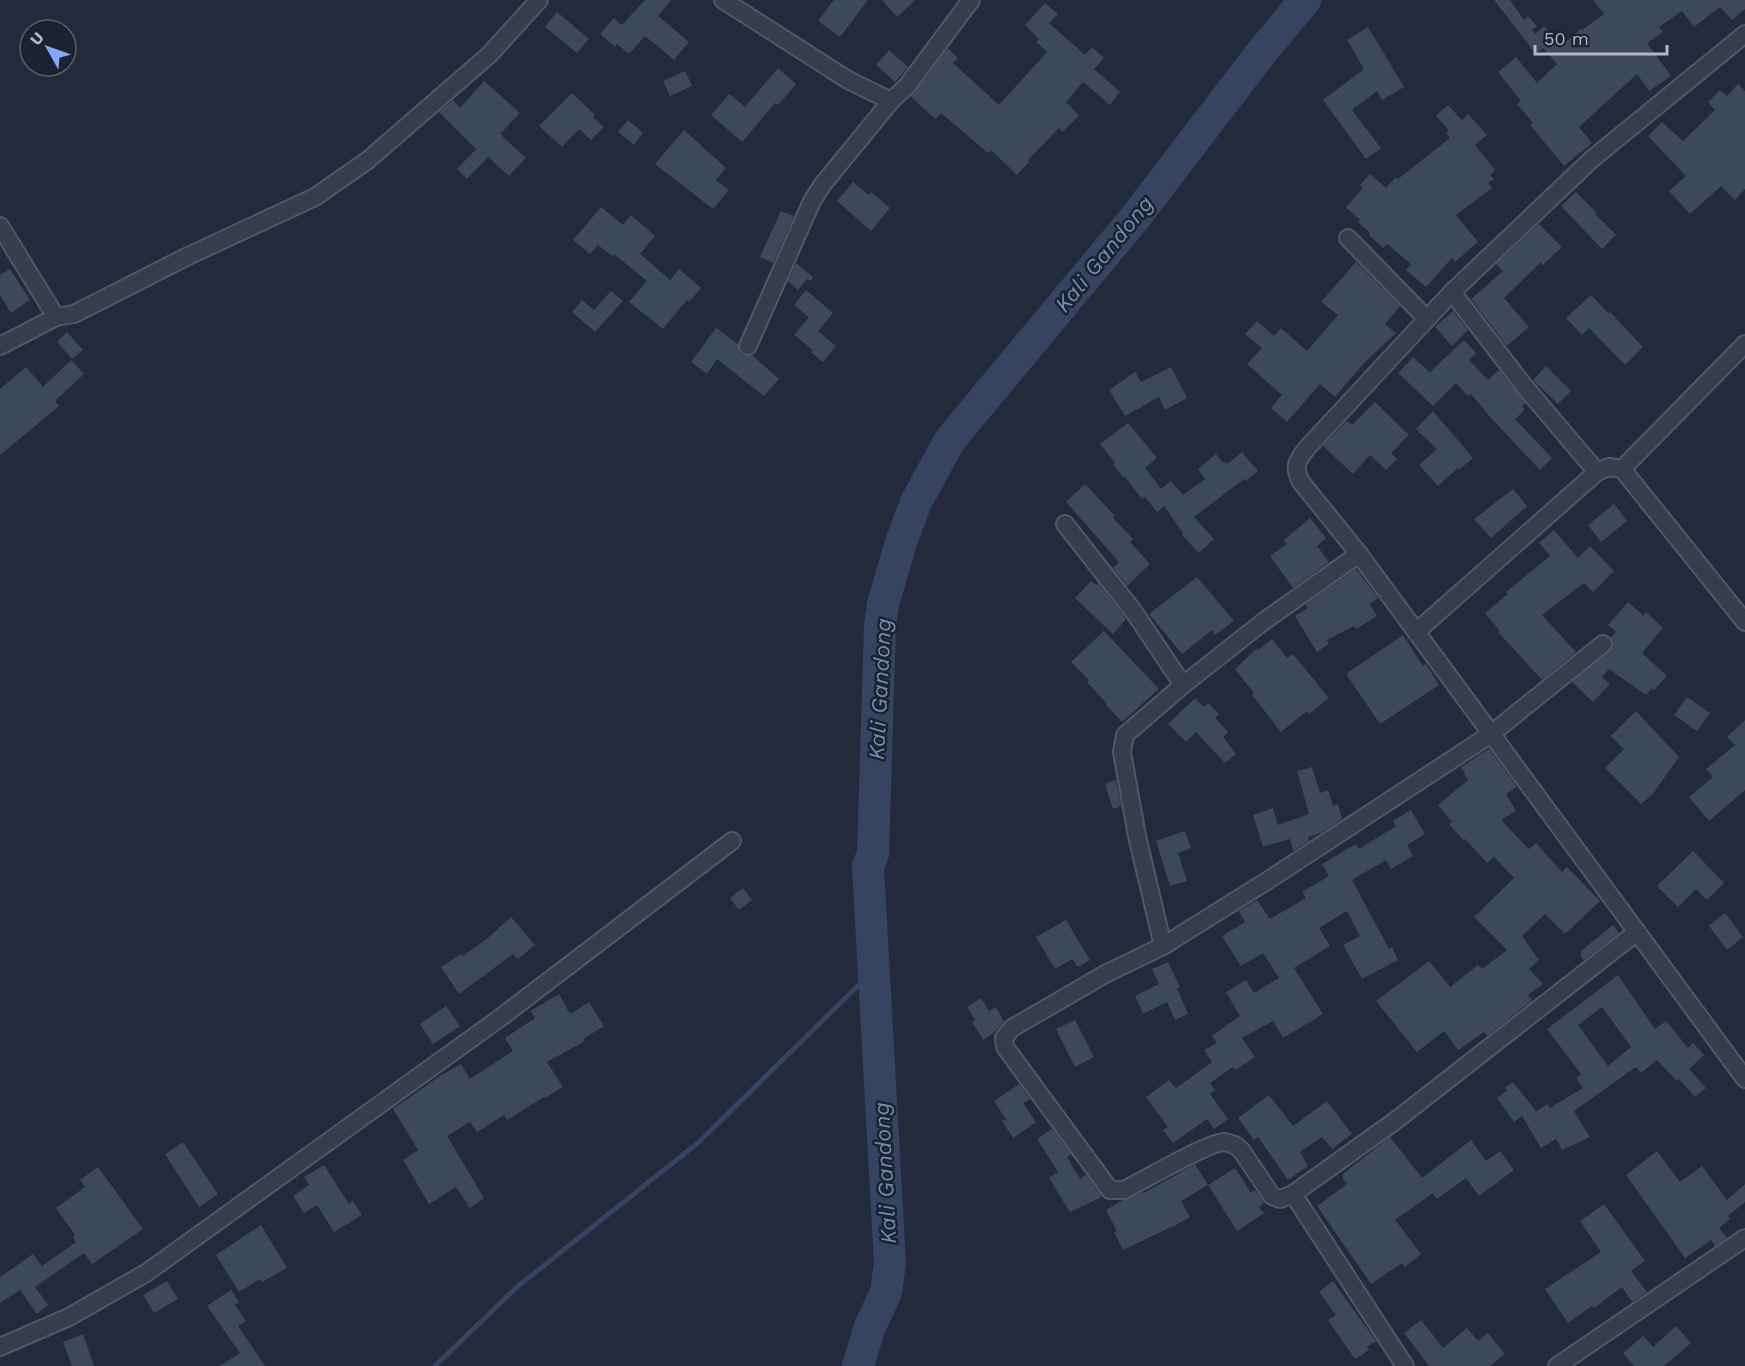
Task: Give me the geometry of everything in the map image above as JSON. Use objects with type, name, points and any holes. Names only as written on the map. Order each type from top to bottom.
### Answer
[{"type":"street","points":[[0,346],[56,317],[74,314],[186,257],[315,197],[368,160],[489,55],[539,0]]},
{"type":"street","points":[[723,0],[848,80],[891,101]]},
{"type":"street","points":[[748,346],[812,201],[823,184],[891,101],[907,86],[971,0]]},
{"type":"street","points":[[1745,34],[1592,159],[1452,292],[1302,455],[1297,473],[1301,482],[1359,554],[1745,1079]]},
{"type":"street","points":[[0,226],[56,317]]},
{"type":"street","points":[[1348,238],[1427,319]]},
{"type":"street","points":[[1452,292],[1525,387],[1598,472]]},
{"type":"street","points":[[1622,469],[1745,344]]},
{"type":"street","points":[[1416,633],[1598,472],[1609,467],[1622,469],[1745,622]]},
{"type":"street","points":[[1065,524],[1134,612],[1183,685]]},
{"type":"street","points":[[1163,946],[1137,836],[1122,752],[1125,735],[1183,685],[1263,622],[1359,554]]},
{"type":"street","points":[[1604,644],[1491,734],[1270,879],[1163,946],[1107,973],[1012,1028],[1004,1038],[1005,1047],[1110,1190],[1124,1190],[1203,1149],[1223,1142],[1236,1145],[1272,1196],[1280,1198],[1293,1194],[1395,1121],[1637,932]]},
{"type":"street","points":[[0,1347],[69,1317],[146,1273],[500,1018],[732,841]]},
{"type":"street","points":[[1293,1194],[1405,1366]]},
{"type":"street","points":[[1557,1366],[1745,1238]]},
{"type":"building","points":[[645,0],[671,0],[658,16],[689,42],[674,60],[645,36],[629,54],[617,44],[615,47],[600,34],[614,18],[622,25]]},
{"type":"building","points":[[834,0],[868,0],[840,37],[818,21]]},
{"type":"building","points":[[882,0],[915,0],[897,17]]},
{"type":"building","points":[[1494,0],[1510,0],[1524,20],[1528,16],[1537,26],[1532,30],[1535,34],[1544,26],[1561,46],[1604,14],[1593,0],[1745,0],[1745,9],[1732,20],[1720,7],[1694,27],[1682,11],[1659,27],[1663,32],[1647,43],[1671,76],[1649,91],[1637,74],[1579,127],[1592,143],[1564,166],[1530,125],[1533,123],[1517,104],[1521,101],[1498,72],[1516,57],[1537,83],[1557,64],[1543,48],[1536,54]]},
{"type":"building","points":[[1045,3],[1058,14],[1049,23],[1085,55],[1092,47],[1104,58],[1094,69],[1120,92],[1110,105],[1083,82],[1066,102],[1079,115],[1063,132],[1059,128],[1017,175],[991,150],[988,153],[941,113],[935,119],[911,97],[948,48],[958,58],[953,63],[999,105],[1047,52],[1036,42],[1039,39],[1025,25]]},
{"type":"building","points":[[557,12],[589,39],[577,53],[545,27]]},
{"type":"building","points":[[1368,27],[1404,87],[1382,100],[1377,91],[1352,110],[1381,148],[1366,159],[1323,100],[1364,69],[1347,40]]},
{"type":"building","points":[[889,50],[908,67],[895,82],[876,65]]},
{"type":"building","points":[[778,68],[796,84],[778,105],[775,103],[742,142],[711,115],[729,94],[745,107]]},
{"type":"building","points":[[685,71],[692,86],[670,96],[663,81]]},
{"type":"building","points":[[484,81],[520,113],[500,134],[526,158],[509,176],[488,157],[467,179],[457,169],[476,149],[439,112],[453,100],[460,108]]},
{"type":"building","points":[[1738,84],[1745,91],[1745,189],[1735,200],[1721,186],[1690,214],[1669,191],[1686,176],[1648,136],[1662,122],[1683,141],[1715,110],[1708,102],[1720,90],[1727,96]]},
{"type":"building","points":[[572,93],[604,127],[591,140],[579,129],[562,147],[539,126]]},
{"type":"building","points":[[1448,105],[1462,120],[1468,114],[1487,135],[1475,145],[1495,170],[1490,175],[1494,179],[1488,183],[1492,188],[1456,215],[1478,242],[1455,262],[1452,258],[1426,287],[1406,270],[1411,264],[1387,244],[1383,248],[1346,207],[1363,188],[1360,185],[1370,174],[1386,188],[1396,177],[1398,179],[1450,138],[1446,133],[1449,130],[1436,116]]},
{"type":"building","points":[[628,120],[643,133],[634,145],[618,132]]},
{"type":"building","points":[[684,130],[726,168],[716,180],[729,190],[713,209],[655,164]]},
{"type":"building","points":[[853,182],[869,195],[871,192],[890,208],[871,231],[837,201]]},
{"type":"building","points":[[1576,192],[1616,235],[1602,249],[1561,206]]},
{"type":"building","points":[[601,207],[623,225],[631,215],[655,236],[640,254],[670,280],[679,269],[701,288],[689,302],[687,300],[663,329],[629,302],[647,281],[614,254],[612,256],[598,245],[590,254],[573,240]]},
{"type":"building","points":[[781,211],[794,216],[773,263],[760,257]]},
{"type":"building","points":[[1539,224],[1562,247],[1543,265],[1541,262],[1504,298],[1529,327],[1507,346],[1471,299],[1503,271],[1496,264]]},
{"type":"building","points":[[1356,262],[1400,306],[1385,324],[1396,333],[1365,362],[1335,397],[1320,384],[1287,422],[1271,408],[1282,395],[1247,364],[1262,348],[1245,334],[1257,321],[1274,336],[1281,328],[1307,351],[1338,315],[1321,302]]},
{"type":"building","points":[[796,263],[813,277],[811,281],[807,279],[798,290],[788,281]]},
{"type":"building","points":[[10,269],[30,300],[11,313],[0,295],[0,275]]},
{"type":"building","points":[[806,290],[833,313],[818,331],[836,346],[823,362],[811,352],[813,350],[794,335],[809,317],[794,305]]},
{"type":"building","points":[[611,291],[623,301],[595,332],[572,312],[582,300],[594,310]]},
{"type":"building","points":[[1591,295],[1643,347],[1625,365],[1589,328],[1582,335],[1566,318]]},
{"type":"building","points":[[1453,311],[1468,330],[1452,346],[1435,327]]},
{"type":"building","points":[[716,328],[738,344],[740,353],[744,356],[752,355],[779,379],[764,396],[717,359],[707,374],[691,362]]},
{"type":"building","points":[[67,332],[83,350],[72,359],[57,342]]},
{"type":"building","points":[[1464,340],[1476,353],[1469,360],[1488,380],[1499,370],[1525,403],[1522,406],[1525,410],[1515,419],[1552,458],[1540,470],[1471,394],[1468,396],[1456,383],[1433,406],[1398,373],[1413,357],[1430,372]]},
{"type":"building","points":[[71,360],[84,374],[55,401],[59,406],[0,455],[0,389],[26,367],[43,387]]},
{"type":"building","points":[[1546,366],[1571,391],[1558,404],[1533,380]]},
{"type":"building","points":[[1171,367],[1187,398],[1165,410],[1159,397],[1125,416],[1109,390],[1135,372],[1141,382]]},
{"type":"building","points":[[1375,402],[1409,435],[1391,453],[1397,459],[1386,470],[1370,455],[1353,474],[1323,446],[1347,421],[1352,425]]},
{"type":"building","points":[[1433,411],[1473,458],[1438,486],[1419,465],[1437,449],[1416,429]]},
{"type":"building","points":[[1128,423],[1157,458],[1145,468],[1161,489],[1171,481],[1183,495],[1205,479],[1198,469],[1216,454],[1223,463],[1225,461],[1227,464],[1242,452],[1258,471],[1194,517],[1214,539],[1199,553],[1182,535],[1183,533],[1164,506],[1157,512],[1145,497],[1142,499],[1113,465],[1115,463],[1100,444]]},
{"type":"building","points":[[1085,484],[1115,516],[1113,518],[1133,539],[1130,542],[1150,564],[1127,586],[1113,568],[1119,562],[1066,502]]},
{"type":"building","points":[[1513,489],[1527,506],[1491,538],[1474,519]]},
{"type":"building","points":[[1614,504],[1627,521],[1601,542],[1588,525]]},
{"type":"building","points":[[1310,518],[1326,538],[1317,546],[1329,562],[1293,588],[1270,556],[1287,544],[1284,540]]},
{"type":"building","points":[[1554,530],[1578,558],[1590,546],[1614,571],[1593,592],[1584,583],[1542,615],[1576,652],[1542,680],[1498,632],[1500,631],[1485,613],[1508,594],[1506,592],[1550,556],[1539,543]]},
{"type":"building","points":[[1356,569],[1378,598],[1370,604],[1377,616],[1356,629],[1354,626],[1327,640],[1329,644],[1317,652],[1295,616],[1308,608],[1305,605]]},
{"type":"building","points":[[1197,577],[1234,621],[1215,635],[1212,630],[1182,654],[1149,614]]},
{"type":"building","points":[[1091,581],[1096,585],[1098,583],[1126,619],[1113,634],[1075,598]]},
{"type":"building","points":[[1628,602],[1643,615],[1646,612],[1663,628],[1642,653],[1667,676],[1646,695],[1609,669],[1602,677],[1610,684],[1593,702],[1572,682],[1612,648],[1611,637],[1616,632],[1608,625]]},
{"type":"building","points":[[1104,631],[1159,689],[1122,722],[1087,682],[1089,680],[1071,662]]},
{"type":"building","points":[[1403,635],[1423,666],[1426,664],[1439,685],[1380,724],[1346,674]]},
{"type":"building","points":[[1272,639],[1287,658],[1293,654],[1329,698],[1309,714],[1307,711],[1281,732],[1235,669],[1257,648],[1258,650]]},
{"type":"building","points":[[1687,697],[1710,713],[1697,731],[1674,715]]},
{"type":"building","points":[[1195,698],[1204,707],[1208,703],[1219,714],[1215,718],[1228,732],[1223,737],[1236,754],[1225,763],[1196,732],[1186,742],[1168,724]]},
{"type":"building","points":[[1636,711],[1679,757],[1652,795],[1641,804],[1605,768],[1624,749],[1611,736]]},
{"type":"building","points":[[1745,720],[1745,790],[1709,821],[1689,797],[1713,777],[1706,769],[1735,745],[1727,737]]},
{"type":"building","points":[[1489,749],[1517,787],[1506,794],[1516,811],[1501,820],[1529,849],[1536,843],[1562,872],[1567,867],[1600,901],[1565,934],[1545,914],[1522,936],[1539,960],[1529,969],[1543,984],[1528,995],[1532,1000],[1487,1036],[1484,1032],[1458,1050],[1444,1031],[1417,1052],[1376,1001],[1429,961],[1450,987],[1478,965],[1482,969],[1507,950],[1474,917],[1514,878],[1494,857],[1487,863],[1465,839],[1463,840],[1449,824],[1452,822],[1438,805],[1468,780],[1461,767]]},
{"type":"building","points":[[1312,767],[1320,793],[1328,790],[1333,806],[1338,804],[1342,819],[1321,833],[1308,837],[1309,841],[1293,851],[1290,839],[1263,847],[1253,815],[1273,808],[1278,825],[1309,814],[1297,771]]},
{"type":"building","points":[[1116,780],[1121,806],[1113,809],[1105,784]]},
{"type":"building","points":[[1411,810],[1425,834],[1407,845],[1413,856],[1391,869],[1386,860],[1352,880],[1389,949],[1392,947],[1398,960],[1362,979],[1343,945],[1360,936],[1347,911],[1319,928],[1330,946],[1294,968],[1323,1014],[1283,1038],[1273,1021],[1242,1038],[1255,1057],[1236,1070],[1233,1067],[1210,1083],[1215,1090],[1210,1094],[1228,1119],[1214,1129],[1207,1119],[1173,1143],[1163,1130],[1168,1127],[1146,1097],[1169,1080],[1176,1088],[1212,1062],[1204,1050],[1217,1043],[1212,1036],[1240,1016],[1226,992],[1246,980],[1254,993],[1279,978],[1263,953],[1241,966],[1222,936],[1245,922],[1239,911],[1257,900],[1270,919],[1306,898],[1302,892],[1329,876],[1322,864],[1356,844],[1359,849],[1396,826],[1393,821]]},
{"type":"building","points":[[1185,831],[1191,848],[1178,853],[1187,881],[1170,886],[1156,841]]},
{"type":"building","points":[[1693,851],[1724,883],[1707,900],[1696,889],[1678,907],[1657,886]]},
{"type":"building","points":[[743,888],[752,900],[739,910],[730,898]]},
{"type":"building","points":[[1725,913],[1743,937],[1727,950],[1709,926]]},
{"type":"building","points":[[511,917],[535,945],[518,959],[513,954],[459,994],[441,967],[461,954],[463,956]]},
{"type":"building","points":[[1066,920],[1090,960],[1078,967],[1072,959],[1055,969],[1036,937]]},
{"type":"building","points":[[1613,925],[1619,933],[1584,960],[1581,957],[1581,951]]},
{"type":"building","points":[[1168,962],[1180,987],[1177,988],[1188,1014],[1175,1020],[1167,1002],[1143,1014],[1135,996],[1159,984],[1152,969]]},
{"type":"building","points":[[1618,975],[1655,1029],[1666,1021],[1688,1048],[1693,1043],[1704,1055],[1689,1069],[1706,1088],[1695,1097],[1657,1060],[1641,1073],[1636,1067],[1574,1111],[1590,1137],[1562,1150],[1556,1139],[1541,1148],[1522,1116],[1514,1122],[1497,1098],[1507,1090],[1505,1087],[1513,1082],[1536,1111],[1548,1104],[1550,1108],[1583,1088],[1576,1078],[1581,1074],[1547,1029]],"holes":[[[1602,1007],[1631,1047],[1608,1066],[1578,1025]]]},
{"type":"building","points":[[559,994],[570,1014],[589,1002],[604,1026],[583,1039],[585,1041],[547,1062],[563,1087],[507,1120],[504,1115],[477,1132],[470,1122],[447,1136],[484,1198],[470,1208],[456,1187],[429,1204],[403,1160],[418,1150],[393,1109],[461,1064],[470,1079],[513,1051],[505,1038],[535,1018],[530,1011]]},
{"type":"building","points":[[981,998],[989,1011],[996,1007],[1004,1021],[995,1032],[983,1040],[972,1022],[975,1020],[967,1007]]},
{"type":"building","points":[[446,1006],[460,1026],[433,1044],[420,1024]]},
{"type":"building","points":[[1075,1020],[1094,1057],[1075,1067],[1056,1029]]},
{"type":"building","points":[[1019,1084],[1030,1099],[1023,1103],[1036,1122],[1013,1138],[1002,1121],[1006,1119],[994,1101]]},
{"type":"building","points":[[1269,1095],[1293,1126],[1327,1101],[1352,1134],[1332,1149],[1322,1137],[1300,1152],[1308,1166],[1288,1180],[1258,1137],[1254,1140],[1238,1118]]},
{"type":"building","points":[[1052,1129],[1071,1154],[1067,1157],[1080,1179],[1086,1175],[1102,1197],[1070,1212],[1049,1178],[1058,1172],[1037,1139]]},
{"type":"building","points":[[1390,1137],[1422,1178],[1471,1140],[1486,1161],[1500,1151],[1514,1170],[1479,1196],[1466,1178],[1437,1199],[1433,1193],[1395,1220],[1421,1254],[1405,1267],[1402,1263],[1371,1284],[1317,1206],[1347,1184],[1343,1179],[1343,1174]]},
{"type":"building","points":[[183,1142],[218,1194],[199,1207],[165,1154]]},
{"type":"building","points":[[1657,1151],[1680,1182],[1702,1166],[1727,1200],[1745,1184],[1745,1202],[1728,1216],[1730,1219],[1719,1228],[1727,1238],[1715,1246],[1711,1240],[1685,1258],[1626,1175]]},
{"type":"building","points":[[1195,1164],[1208,1185],[1181,1201],[1190,1217],[1123,1250],[1114,1232],[1117,1231],[1106,1210],[1123,1200],[1144,1193]]},
{"type":"building","points":[[324,1165],[349,1204],[353,1201],[362,1215],[334,1232],[317,1205],[304,1213],[293,1196],[309,1185],[304,1177]]},
{"type":"building","points":[[98,1167],[143,1229],[92,1264],[84,1253],[35,1287],[48,1305],[37,1314],[20,1290],[0,1303],[0,1277],[33,1254],[42,1266],[76,1242],[73,1237],[75,1235],[56,1208],[85,1187],[80,1180]]},
{"type":"building","points":[[1235,1168],[1251,1193],[1255,1190],[1264,1203],[1259,1207],[1264,1213],[1237,1231],[1208,1185]]},
{"type":"building","points":[[1604,1204],[1645,1261],[1631,1271],[1647,1292],[1632,1302],[1622,1287],[1594,1308],[1592,1306],[1568,1323],[1545,1289],[1601,1252],[1580,1221]]},
{"type":"building","points":[[261,1225],[287,1268],[262,1282],[260,1279],[239,1292],[216,1255]]},
{"type":"building","points":[[167,1281],[178,1299],[154,1313],[143,1295]]},
{"type":"building","points":[[1333,1281],[1376,1341],[1367,1347],[1369,1350],[1355,1359],[1328,1320],[1336,1315],[1319,1292]]},
{"type":"building","points":[[231,1290],[239,1302],[235,1305],[246,1321],[238,1326],[265,1366],[220,1366],[240,1353],[207,1306]]},
{"type":"building","points":[[1421,1320],[1443,1348],[1467,1328],[1478,1341],[1488,1333],[1505,1354],[1490,1366],[1429,1366],[1404,1333]]},
{"type":"building","points":[[1676,1326],[1691,1343],[1664,1366],[1634,1366],[1623,1353],[1643,1336],[1653,1347]]},
{"type":"building","points":[[83,1334],[94,1366],[72,1366],[63,1342]]},
{"type":"waterway","name":"Kali Gandong","points":[[858,1366],[869,1329],[886,1292],[890,1263],[868,866],[873,854],[880,626],[883,604],[901,542],[916,502],[950,440],[1134,219],[1261,53],[1305,0]]},
{"type":"waterway","points":[[435,1366],[517,1287],[699,1142],[873,971]]}]
